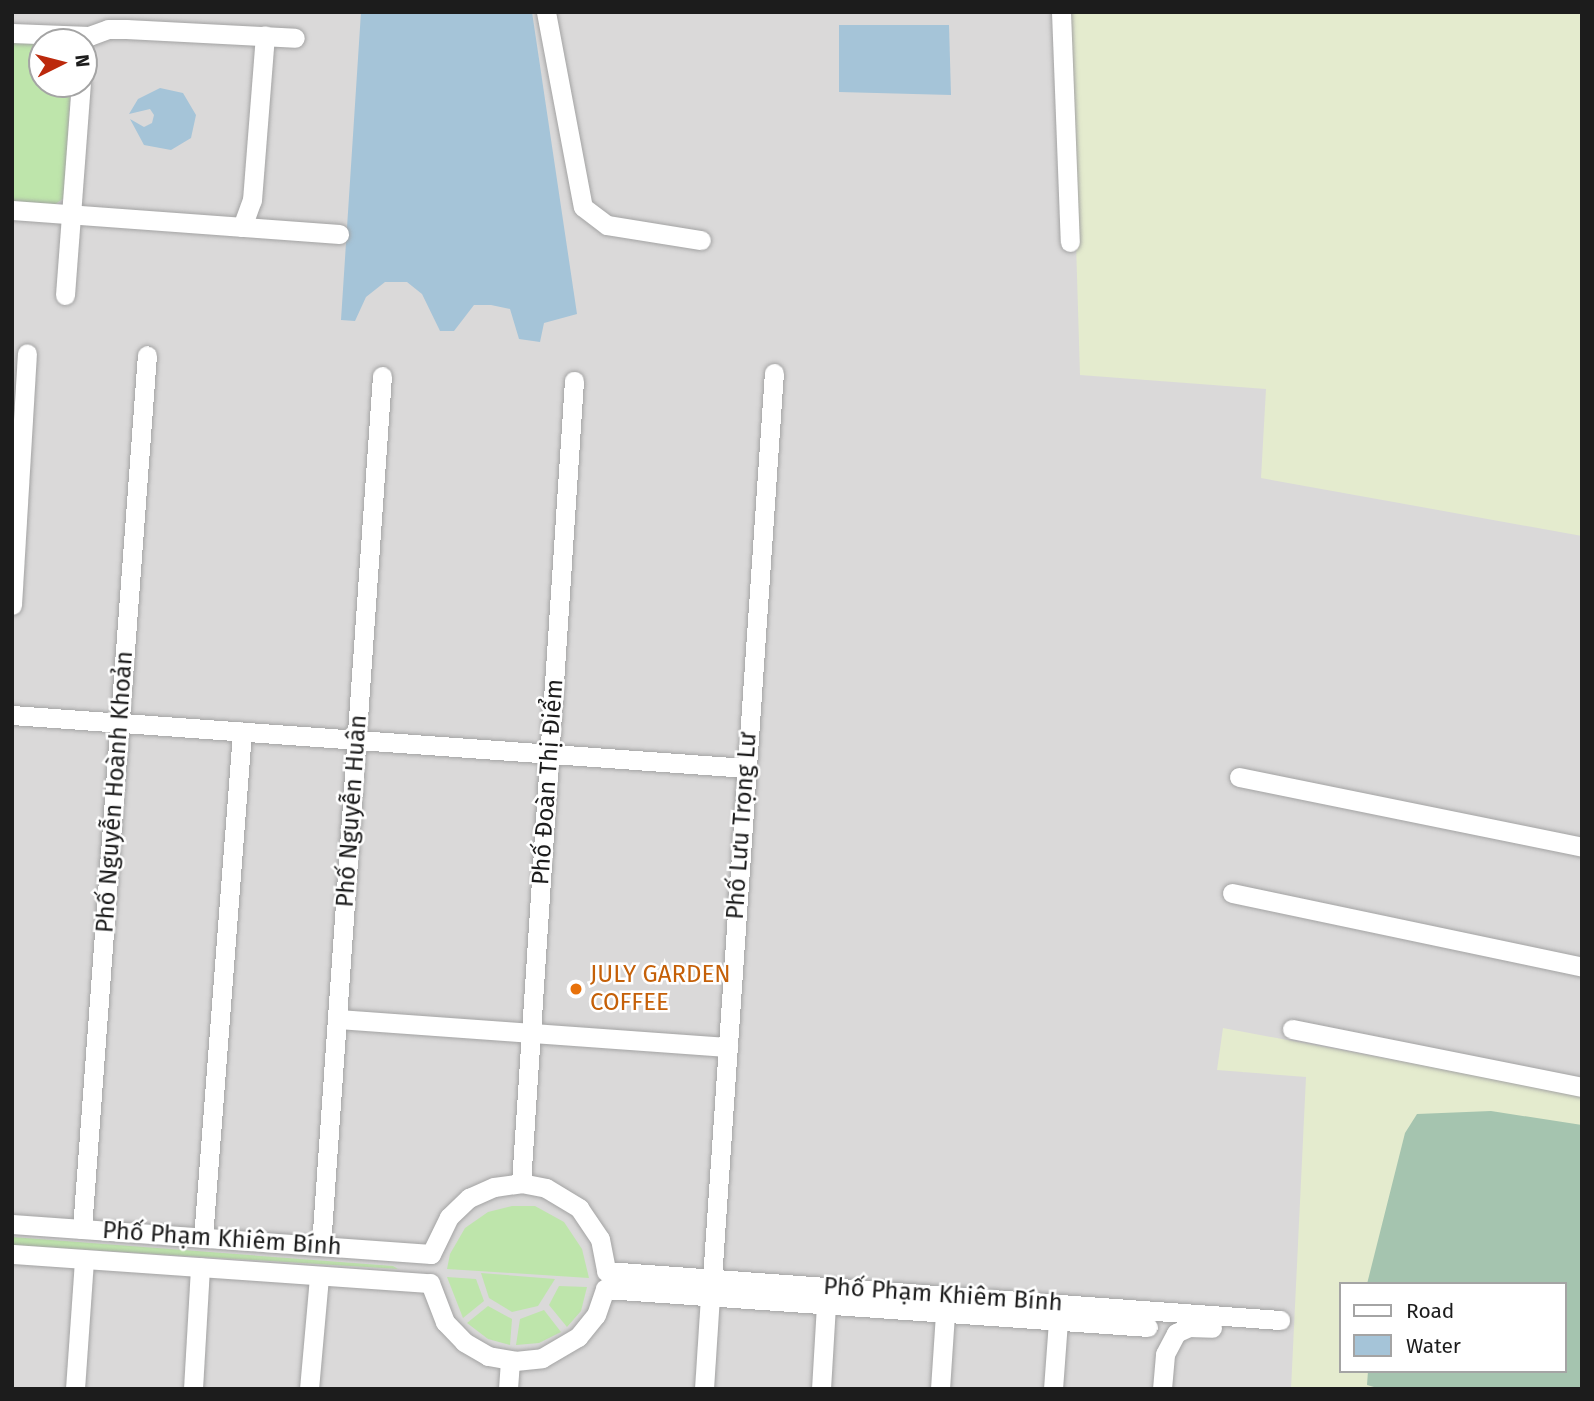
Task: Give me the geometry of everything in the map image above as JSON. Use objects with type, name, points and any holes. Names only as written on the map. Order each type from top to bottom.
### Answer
[{"type":"street","points":[[546,12],[583,207],[607,225],[701,240]]},
{"type":"street","points":[[1061,12],[1070,242]]},
{"type":"street","points":[[98,39],[126,29],[295,38]]},
{"type":"street","points":[[242,227],[251,200],[264,36]]},
{"type":"street","points":[[65,295],[80,98]]},
{"type":"street","points":[[12,210],[339,234]]},
{"type":"street","points":[[12,606],[27,353]]},
{"type":"street","name":"Phố Nguyễn Hoành Khoản","points":[[82,1229],[147,355]]},
{"type":"street","name":"Phố Lưu Trọng Lư","points":[[704,1389],[774,373]]},
{"type":"street","name":"Phố Nguyễn Huân","points":[[321,1246],[382,376]]},
{"type":"street","name":"Phố Đoàn Thị Điểm","points":[[521,1183],[574,381]]},
{"type":"street","points":[[12,715],[746,768]]},
{"type":"street","points":[[203,1238],[242,732]]},
{"type":"street","points":[[1240,777],[1582,847]]},
{"type":"street","points":[[1232,893],[1582,967]]},
{"type":"street","points":[[337,1018],[728,1047]]},
{"type":"street","points":[[1292,1029],[1582,1087]]},
{"type":"street","points":[[508,1389],[510,1361],[542,1358],[568,1346],[596,1315],[606,1280],[600,1239],[579,1208],[546,1188],[521,1183]]},
{"type":"street","name":"Phố Phạm Khiêm Bính","points":[[12,1224],[432,1254],[449,1217],[469,1198],[494,1186],[521,1183]]},
{"type":"street","name":"Phố Phạm Khiêm Bính","points":[[12,1254],[430,1283],[438,1310],[453,1333],[475,1350],[510,1361]]},
{"type":"street","points":[[75,1389],[83,1259]]},
{"type":"street","points":[[192,1389],[200,1267]]},
{"type":"street","points":[[309,1389],[319,1276]]},
{"type":"street","name":"Phố Phạm Khiêm Bính","points":[[606,1280],[1280,1320]]},
{"type":"street","name":"Phố Phạm Khiêm Bính","points":[[711,1288],[826,1305],[1148,1327]]},
{"type":"street","points":[[821,1389],[826,1305]]},
{"type":"street","points":[[940,1389],[945,1313]]},
{"type":"street","points":[[1053,1389],[1058,1321]]},
{"type":"street","points":[[1162,1389],[1165,1354],[1176,1333],[1189,1326],[1255,1330]]},
{"type":"shaded area","points":[[12,12],[1582,12],[1582,1389],[12,1389]]},
{"type":"green space","points":[[1069,12],[1582,12],[1582,536],[1261,478],[1266,389],[1080,375]]},
{"type":"green space","points":[[12,41],[28,42],[28,98],[70,98],[64,198],[54,205],[12,202]]},
{"type":"green space","points":[[1223,1028],[1582,1095],[1582,1369],[1577,1389],[1291,1389],[1306,1077],[1217,1070]]},
{"type":"green space","points":[[1491,1111],[1582,1125],[1581,1389],[1381,1389],[1367,1385],[1368,1373],[1566,1373],[1566,1282],[1368,1282],[1405,1133],[1417,1114]]},
{"type":"green space","points":[[512,1206],[535,1206],[564,1222],[582,1249],[589,1278],[447,1269],[450,1254],[465,1228],[488,1212]]},
{"type":"green space","points":[[12,1237],[393,1266],[398,1269],[12,1245]]},
{"type":"green space","points":[[481,1273],[555,1279],[538,1306],[512,1312],[489,1298]]},
{"type":"green space","points":[[447,1277],[476,1279],[484,1301],[463,1318]]},
{"type":"green space","points":[[559,1286],[587,1287],[581,1311],[567,1327],[549,1305]]},
{"type":"green space","points":[[488,1306],[512,1319],[510,1345],[488,1339],[467,1323]]},
{"type":"green space","points":[[544,1310],[561,1332],[539,1343],[516,1345],[520,1319]]},
{"type":"water","points":[[361,12],[532,12],[577,314],[544,323],[540,342],[519,339],[510,309],[491,305],[474,305],[454,331],[440,331],[422,294],[407,282],[385,282],[366,297],[355,321],[341,320]]},
{"type":"water","points":[[839,25],[949,25],[951,95],[839,92]]},
{"type":"water","points":[[160,88],[183,93],[196,115],[191,138],[171,150],[144,145],[130,119],[144,127],[152,123],[154,115],[150,109],[129,114],[138,99]]},
{"type":"place","name":"JULY GARDEN COFFEE","points":[[576,989]]}]
